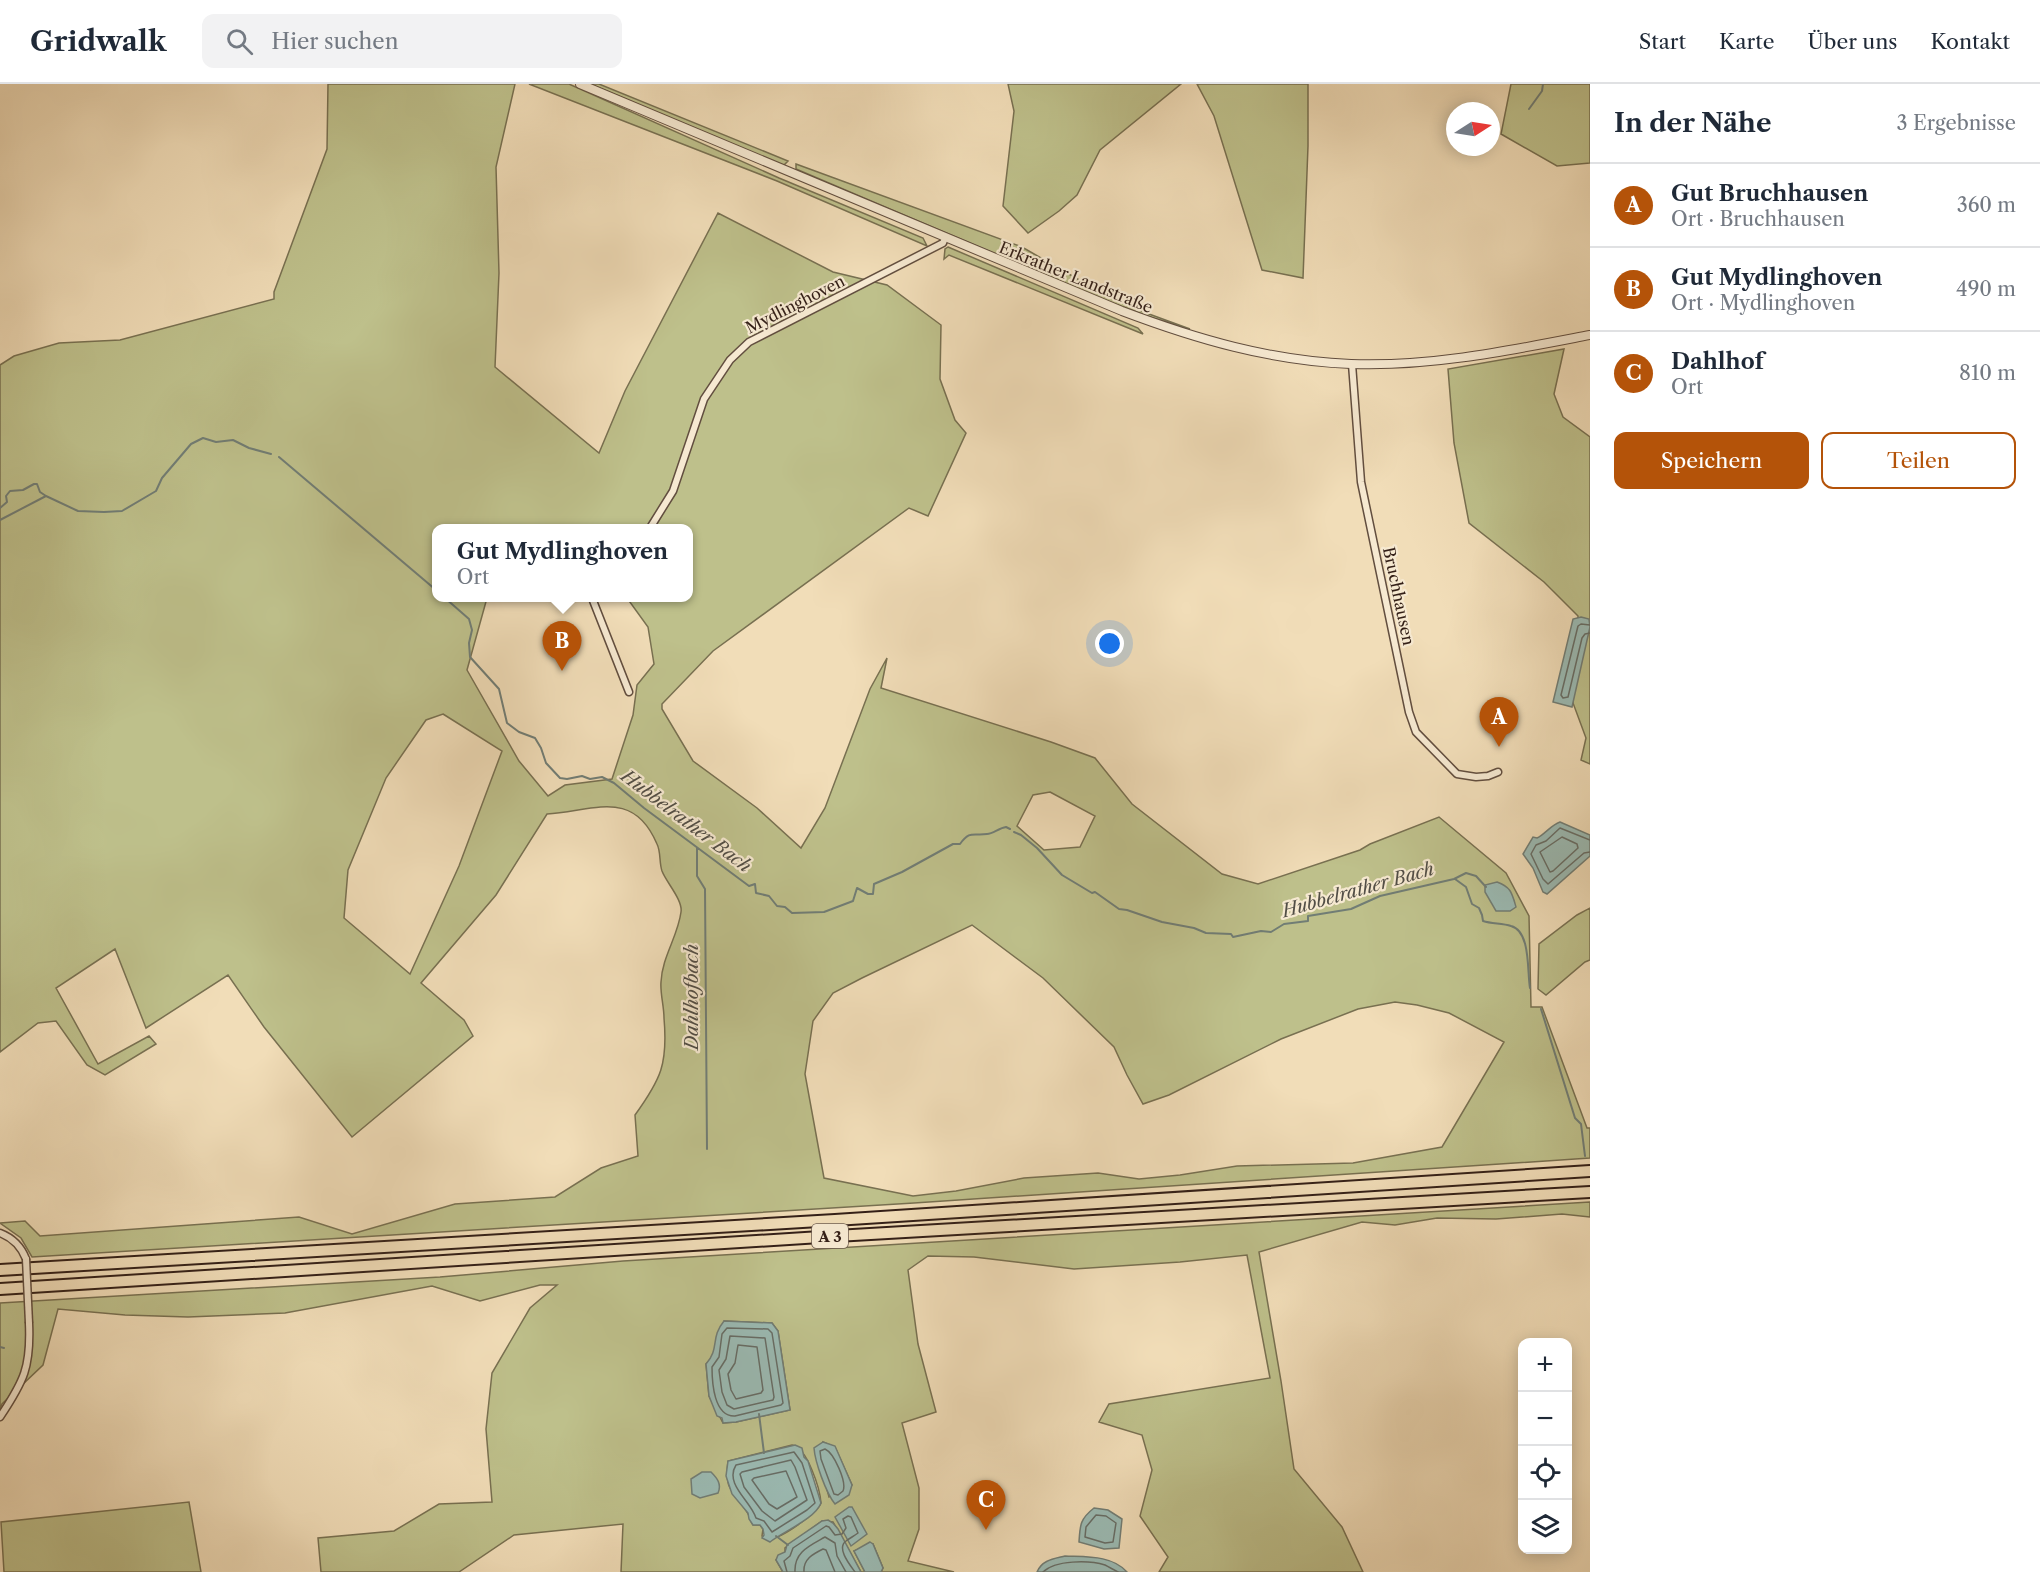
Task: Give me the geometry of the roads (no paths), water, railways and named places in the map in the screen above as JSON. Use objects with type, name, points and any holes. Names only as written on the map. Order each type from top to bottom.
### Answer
[{"type":"highway","name":"A 3","points":[[0,1270],[1590,1171]]},
{"type":"highway","name":"A 3","points":[[0,1289],[860,1234],[1590,1192]]},
{"type":"street","name":"Erkrather Landstraße","points":[[580,84],[1122,311],[1202,339],[1274,356],[1352,364],[1434,360],[1478,355],[1590,336]]},
{"type":"street","name":"Mydlinghoven","points":[[652,524],[673,491],[704,399],[730,360],[749,342],[943,243],[945,238]]},
{"type":"street","name":"Bruchhausen","points":[[1352,364],[1361,482],[1409,712],[1416,732],[1456,774],[1476,777],[1498,772]]},
{"type":"street","points":[[594,602],[629,692]]},
{"type":"street","points":[[0,1233],[20,1246],[26,1259],[29,1323],[28,1364],[23,1381],[0,1417]]},
{"type":"water","points":[[1581,617],[1589,619],[1590,627],[1572,707],[1553,702],[1573,619]]},
{"type":"water","points":[[1560,822],[1590,835],[1590,856],[1547,894],[1543,892],[1533,868],[1523,854],[1533,837],[1540,837]]},
{"type":"water","points":[[1497,882],[1508,888],[1512,894],[1516,907],[1510,911],[1496,911],[1485,892],[1485,885]]},
{"type":"water","points":[[724,1321],[772,1323],[778,1331],[790,1410],[736,1422],[723,1423],[722,1418],[717,1416],[709,1396],[706,1364],[713,1353],[717,1333]]},
{"type":"water","points":[[823,1442],[835,1446],[852,1485],[849,1495],[835,1504],[825,1485],[815,1454],[814,1448]]},
{"type":"water","points":[[795,1445],[802,1448],[804,1457],[808,1461],[821,1503],[818,1509],[806,1519],[770,1542],[762,1538],[763,1529],[760,1525],[753,1525],[748,1513],[732,1494],[726,1476],[728,1461]]},
{"type":"water","points":[[702,1472],[711,1472],[715,1477],[719,1484],[718,1493],[700,1498],[692,1494],[691,1479]]},
{"type":"water","points":[[852,1507],[867,1534],[851,1546],[835,1517]]},
{"type":"water","points":[[1094,1508],[1108,1510],[1122,1519],[1119,1548],[1104,1549],[1079,1542],[1082,1523]]},
{"type":"water","points":[[828,1520],[838,1529],[861,1572],[783,1572],[776,1560],[778,1555],[785,1552],[787,1545],[822,1521]]},
{"type":"water","points":[[870,1542],[883,1568],[881,1572],[865,1572],[854,1551]]},
{"type":"water","points":[[1065,1556],[1090,1557],[1114,1562],[1127,1572],[1037,1572],[1045,1562]]},
{"type":"waterway","points":[[1529,109],[1542,91],[1543,84]]},
{"type":"waterway","name":"Hubbelrather Bach","points":[[0,520],[46,496],[78,511],[122,511],[156,491],[162,478],[191,444],[203,438],[216,442],[233,440],[249,448],[271,454]]},
{"type":"waterway","name":"Hubbelrather Bach","points":[[279,457],[432,587]]},
{"type":"waterway","points":[[0,508],[7,502],[6,496],[10,491],[23,490],[34,484],[37,484],[40,492],[46,496]]},
{"type":"waterway","name":"Hubbelrather Bach","points":[[450,602],[469,619],[472,630],[469,643],[470,657],[499,689],[507,723],[519,732],[535,738],[546,763],[560,778],[602,777],[614,783],[749,886],[755,884],[756,893],[769,896],[777,906],[785,907],[792,913],[824,912],[853,901],[857,888],[873,894],[874,884],[902,872],[953,844],[960,844],[969,835],[989,834],[1006,827],[1010,829]]},
{"type":"waterway","name":"Hubbelrather Bach","points":[[1014,832],[1037,848],[1062,875],[1092,893],[1095,892],[1119,909],[1206,933],[1231,934],[1233,937],[1261,931],[1271,932],[1284,924],[1308,921],[1308,916],[1351,909],[1380,896],[1454,879],[1466,873],[1476,876],[1486,887]]},
{"type":"waterway","name":"Dahlhofbach","points":[[697,848],[697,876],[705,889],[707,1149]]},
{"type":"waterway","points":[[1455,879],[1466,887],[1472,904],[1479,908],[1483,921],[1511,926],[1517,929],[1522,936],[1527,953],[1530,988]]},
{"type":"waterway","points":[[1541,1009],[1575,1118],[1581,1124],[1585,1156]]},
{"type":"waterway","points":[[0,1347],[4,1348]]},
{"type":"waterway","name":"Dahlhofbach","points":[[759,1414],[764,1453]]},
{"type":"waterway","name":"Dahlhofbach","points":[[776,1536],[788,1545]]},
{"type":"place","name":"Gut Mydlinghoven","points":[[562,671]]},
{"type":"place","name":"Gut Bruchhausen","points":[[1499,747]]},
{"type":"place","name":"Dahlhof","points":[[986,1530]]}]
